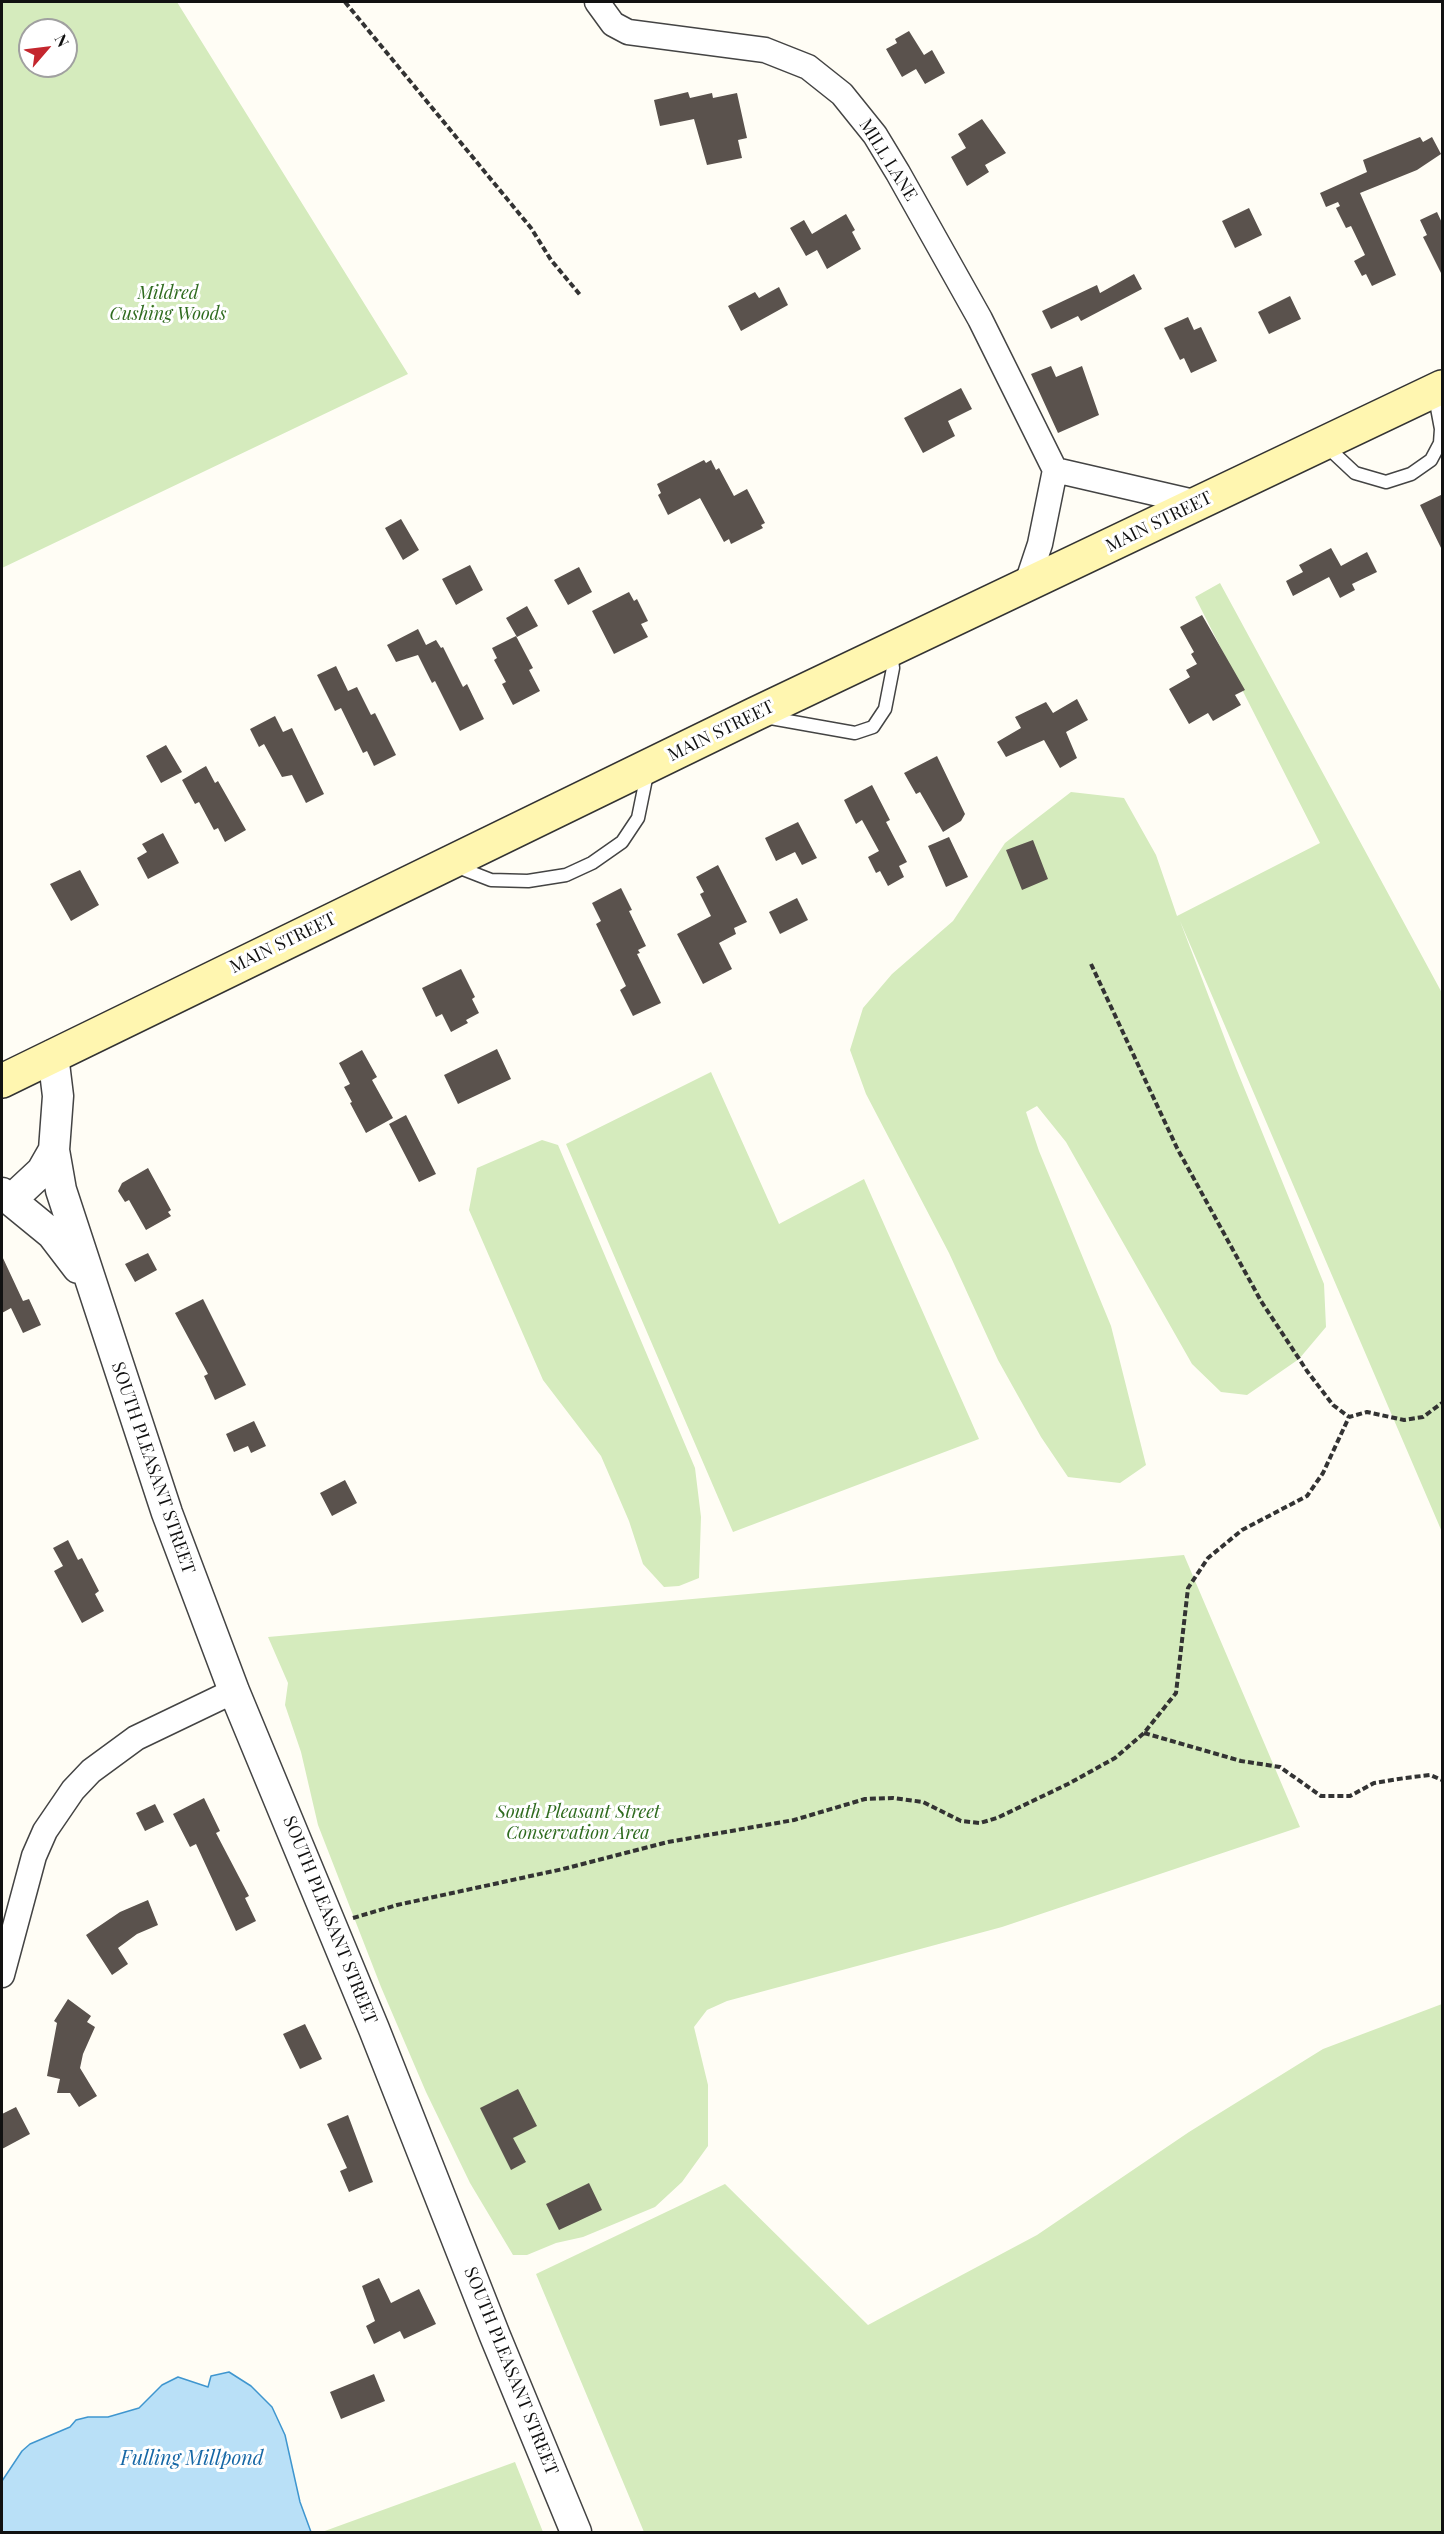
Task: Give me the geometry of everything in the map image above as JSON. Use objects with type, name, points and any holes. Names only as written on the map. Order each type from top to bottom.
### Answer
[{"type":"main road","name":"MAIN STREET","points":[[2,1081],[755,714],[1438,389]]},
{"type":"street","name":"MILL LANE","points":[[597,2],[613,24],[628,33],[765,50],[808,67],[842,94],[875,135],[898,173],[980,319],[1055,470]]},
{"type":"street","points":[[1026,586],[1040,544],[1055,470],[1198,503]]},
{"type":"street","name":"SOUTH PLEASANT STREET","points":[[53,1055],[58,1096],[54,1150],[61,1190],[167,1513],[234,1691],[332,1924],[576,2532]]},
{"type":"street","points":[[7,1196],[42,1171],[54,1150]]},
{"type":"street","name":"SOUTH PLEASANT STREET","points":[[7,1196],[64,1247],[98,1303]]},
{"type":"street","points":[[2,1975],[34,1856],[45,1831],[73,1790],[91,1771],[136,1738],[234,1691]]},
{"type":"lane","points":[[1323,444],[1355,473],[1386,482],[1411,474],[1431,460],[1440,443],[1438,389]]},
{"type":"lane","points":[[755,714],[855,733],[873,727],[885,709],[893,668],[891,650]]},
{"type":"lane","points":[[448,863],[491,880],[528,881],[566,875],[592,864],[622,842],[638,818],[649,766]]},
{"type":"path","points":[[345,2],[531,228],[551,260],[581,296]]},
{"type":"path","points":[[1091,964],[1177,1148],[1261,1301],[1307,1371],[1333,1405],[1349,1417]]},
{"type":"path","points":[[332,1924],[397,1905],[563,1869],[668,1842],[794,1820],[865,1799],[893,1798],[923,1802],[961,1821],[980,1823],[997,1818],[1068,1784],[1115,1758],[1144,1733],[1176,1693],[1188,1588],[1208,1558],[1242,1530],[1307,1496],[1323,1473],[1349,1417],[1367,1412],[1404,1420],[1423,1417],[1443,1403]]},
{"type":"path","points":[[1144,1733],[1241,1761],[1280,1767],[1321,1796],[1350,1796],[1374,1783],[1405,1778],[1430,1775],[1443,1780]]},
{"type":"green space","name":"Mildred Cushing Woods","points":[[2,2],[177,2],[408,374],[2,568]]},
{"type":"green space","points":[[1220,583],[1442,993],[1442,1532],[1180,921],[1236,1068],[1324,1284],[1326,1327],[1299,1359],[1247,1395],[1221,1392],[1192,1364],[1066,1142],[1037,1106],[1026,1112],[1039,1151],[1111,1326],[1146,1465],[1120,1483],[1068,1477],[1041,1437],[998,1360],[949,1253],[866,1094],[850,1050],[863,1008],[892,974],[953,921],[1005,843],[1071,792],[1124,798],[1156,855],[1177,916],[1320,843],[1195,597]]},
{"type":"green space","points":[[711,1072],[779,1224],[864,1179],[979,1439],[733,1532],[566,1144]]},
{"type":"green space","points":[[542,1140],[558,1145],[695,1468],[701,1517],[699,1578],[679,1586],[664,1587],[643,1564],[629,1521],[601,1456],[543,1380],[469,1210],[477,1168]]},
{"type":"green space","name":"South Pleasant Street Conservation Area","points":[[1184,1555],[1300,1827],[1002,1927],[727,2001],[707,2010],[694,2027],[708,2085],[708,2146],[682,2182],[655,2207],[583,2237],[556,2243],[527,2255],[513,2255],[470,2183],[426,2092],[381,1987],[318,1825],[301,1752],[285,1705],[288,1683],[268,1637]]},
{"type":"green space","points":[[1442,2004],[1442,2532],[644,2532],[536,2274],[725,2184],[868,2325],[1037,2235],[1189,2132],[1323,2049]]},
{"type":"green space","points":[[515,2462],[543,2532],[322,2532]]},
{"type":"water","name":"Fulling Millpond","points":[[229,2372],[251,2386],[272,2407],[285,2435],[300,2502],[311,2532],[2,2532],[2,2481],[22,2451],[30,2444],[70,2427],[76,2420],[88,2417],[108,2417],[139,2408],[162,2385],[178,2377],[208,2387],[211,2376]]},
{"type":"building","points":[[909,31],[924,55],[932,50],[945,73],[925,84],[916,69],[902,77],[886,49],[897,43],[895,39]]},
{"type":"building","points":[[688,92],[690,98],[712,93],[713,98],[737,93],[747,138],[738,140],[742,158],[707,165],[694,119],[660,126],[654,100]]},
{"type":"building","points":[[982,119],[1006,153],[985,165],[989,172],[967,186],[951,157],[966,148],[958,134]]},
{"type":"building","points":[[1420,137],[1423,142],[1432,137],[1441,154],[1417,170],[1360,193],[1396,275],[1372,286],[1366,274],[1362,276],[1354,261],[1365,255],[1351,226],[1346,228],[1336,208],[1340,206],[1338,202],[1326,207],[1320,193],[1367,172],[1363,160]]},
{"type":"building","points":[[1249,208],[1262,235],[1235,248],[1222,221]]},
{"type":"building","points":[[1437,212],[1443,225],[1443,277],[1423,237],[1427,235],[1420,220]]},
{"type":"building","points":[[846,214],[855,230],[852,232],[861,249],[827,269],[817,250],[806,256],[790,228],[804,220],[812,234]]},
{"type":"building","points":[[1134,274],[1142,289],[1081,321],[1078,316],[1051,329],[1042,311],[1097,285],[1100,293]]},
{"type":"building","points":[[779,287],[788,305],[741,331],[728,306],[755,292],[759,298]]},
{"type":"building","points":[[1290,296],[1301,319],[1269,334],[1258,312]]},
{"type":"building","points":[[1188,317],[1194,330],[1201,327],[1217,361],[1191,373],[1184,358],[1180,360],[1164,328]]},
{"type":"building","points":[[1051,366],[1056,377],[1082,366],[1099,415],[1058,433],[1031,374]]},
{"type":"building","points":[[961,388],[972,409],[948,421],[955,436],[923,453],[904,418]]},
{"type":"building","points":[[704,460],[706,463],[711,460],[716,470],[719,468],[734,496],[747,489],[765,523],[761,525],[763,528],[731,544],[729,539],[724,542],[700,498],[668,515],[658,495],[661,493],[657,484]]},
{"type":"building","points":[[1443,494],[1443,552],[1420,505]]},
{"type":"building","points":[[401,519],[419,550],[403,560],[385,528]]},
{"type":"building","points":[[1331,548],[1341,566],[1367,552],[1377,572],[1352,584],[1355,590],[1340,598],[1329,577],[1293,596],[1286,581],[1303,572],[1299,565]]},
{"type":"building","points":[[470,565],[483,590],[456,605],[442,579]]},
{"type":"building","points":[[579,567],[592,592],[568,605],[554,580]]},
{"type":"building","points":[[629,592],[634,601],[637,599],[648,621],[641,624],[648,637],[614,654],[592,611]]},
{"type":"building","points":[[527,606],[538,626],[517,637],[506,618]]},
{"type":"building","points":[[1202,615],[1245,690],[1235,695],[1241,705],[1213,721],[1208,713],[1189,724],[1169,689],[1190,677],[1186,670],[1197,664],[1191,654],[1194,652],[1180,627]]},
{"type":"building","points":[[418,629],[426,645],[436,640],[441,648],[443,647],[463,687],[467,684],[484,719],[460,731],[435,681],[432,683],[418,655],[396,662],[387,645]]},
{"type":"building","points":[[516,636],[533,668],[529,670],[540,691],[513,705],[502,684],[506,682],[494,660],[497,658],[492,648]]},
{"type":"building","points":[[336,666],[348,691],[357,687],[371,715],[375,713],[396,755],[374,766],[367,751],[363,753],[341,708],[335,711],[317,675]]},
{"type":"building","points":[[1077,699],[1088,720],[1066,732],[1077,758],[1060,768],[1044,740],[1006,757],[997,742],[1021,728],[1015,717],[1046,702],[1053,713]]},
{"type":"building","points":[[275,716],[283,732],[292,728],[324,794],[306,803],[292,775],[282,777],[264,744],[259,747],[250,729]]},
{"type":"building","points":[[166,745],[182,772],[161,783],[146,756]]},
{"type":"building","points":[[937,756],[965,814],[961,821],[943,832],[920,792],[916,794],[904,773]]},
{"type":"building","points":[[206,766],[215,783],[218,781],[246,830],[225,842],[218,828],[214,830],[199,802],[195,804],[182,780]]},
{"type":"building","points":[[872,785],[890,820],[886,822],[907,862],[899,866],[904,877],[888,886],[880,871],[876,873],[868,857],[879,851],[862,820],[856,824],[844,800]]},
{"type":"building","points":[[798,822],[817,858],[802,865],[795,852],[776,861],[765,838]]},
{"type":"building","points":[[163,833],[179,863],[148,879],[137,858],[147,852],[142,844]]},
{"type":"building","points":[[949,837],[968,877],[946,887],[928,846]]},
{"type":"building","points":[[1033,840],[1048,879],[1022,890],[1006,850]]},
{"type":"building","points":[[718,865],[747,922],[734,928],[736,934],[719,943],[732,969],[703,984],[677,934],[711,916],[700,894],[704,892],[696,877]]},
{"type":"building","points":[[80,870],[99,905],[71,921],[50,884]]},
{"type":"building","points":[[621,888],[646,946],[638,950],[640,953],[637,954],[661,1003],[633,1016],[620,990],[626,986],[596,924],[601,921],[592,903]]},
{"type":"building","points":[[797,898],[808,920],[780,934],[769,912]]},
{"type":"building","points":[[461,969],[475,997],[472,999],[479,1013],[466,1020],[468,1023],[451,1032],[442,1014],[436,1017],[422,988]]},
{"type":"building","points":[[497,1049],[511,1079],[458,1104],[444,1075]]},
{"type":"building","points":[[362,1050],[377,1077],[372,1080],[393,1118],[366,1133],[350,1103],[352,1102],[344,1087],[350,1084],[339,1063]]},
{"type":"building","points":[[406,1115],[436,1174],[419,1182],[389,1124]]},
{"type":"building","points":[[148,1168],[171,1210],[168,1212],[171,1216],[146,1230],[129,1200],[125,1202],[118,1191],[122,1183]]},
{"type":"building","points":[[148,1253],[157,1270],[135,1282],[125,1264]]},
{"type":"building","points":[[2,1256],[23,1301],[29,1299],[41,1325],[23,1333],[11,1308],[2,1313]]},
{"type":"building","points":[[203,1299],[246,1385],[215,1400],[204,1376],[208,1374],[175,1313]]},
{"type":"building","points":[[254,1421],[266,1446],[251,1453],[248,1446],[234,1452],[226,1434]]},
{"type":"building","points":[[345,1480],[357,1503],[332,1516],[320,1493]]},
{"type":"building","points":[[68,1540],[78,1560],[82,1558],[99,1591],[95,1594],[104,1611],[82,1623],[54,1571],[63,1566],[53,1548]]},
{"type":"building","points":[[204,1798],[220,1831],[216,1833],[249,1896],[245,1898],[256,1921],[236,1931],[196,1844],[190,1847],[173,1814]]},
{"type":"building","points":[[155,1804],[164,1822],[145,1831],[136,1813]]},
{"type":"building","points":[[148,1900],[158,1925],[137,1934],[118,1948],[128,1964],[112,1975],[86,1935],[120,1912]]},
{"type":"building","points":[[68,1999],[91,2016],[87,2022],[95,2027],[83,2054],[80,2068],[97,2096],[79,2107],[70,2093],[57,2093],[60,2079],[47,2076],[57,2023],[54,2021]]},
{"type":"building","points":[[305,2024],[322,2059],[300,2069],[283,2034]]},
{"type":"building","points":[[518,2089],[537,2126],[513,2138],[526,2162],[511,2170],[480,2108]]},
{"type":"building","points":[[16,2107],[30,2134],[2,2149],[2,2114]]},
{"type":"building","points":[[348,2115],[373,2182],[349,2192],[340,2171],[347,2168],[327,2124]]},
{"type":"building","points":[[589,2183],[602,2210],[559,2230],[546,2204]]},
{"type":"building","points":[[379,2278],[391,2303],[419,2289],[436,2324],[404,2339],[400,2331],[374,2344],[366,2326],[375,2321],[362,2286]]},
{"type":"building","points":[[374,2374],[385,2401],[341,2419],[330,2392]]}]
